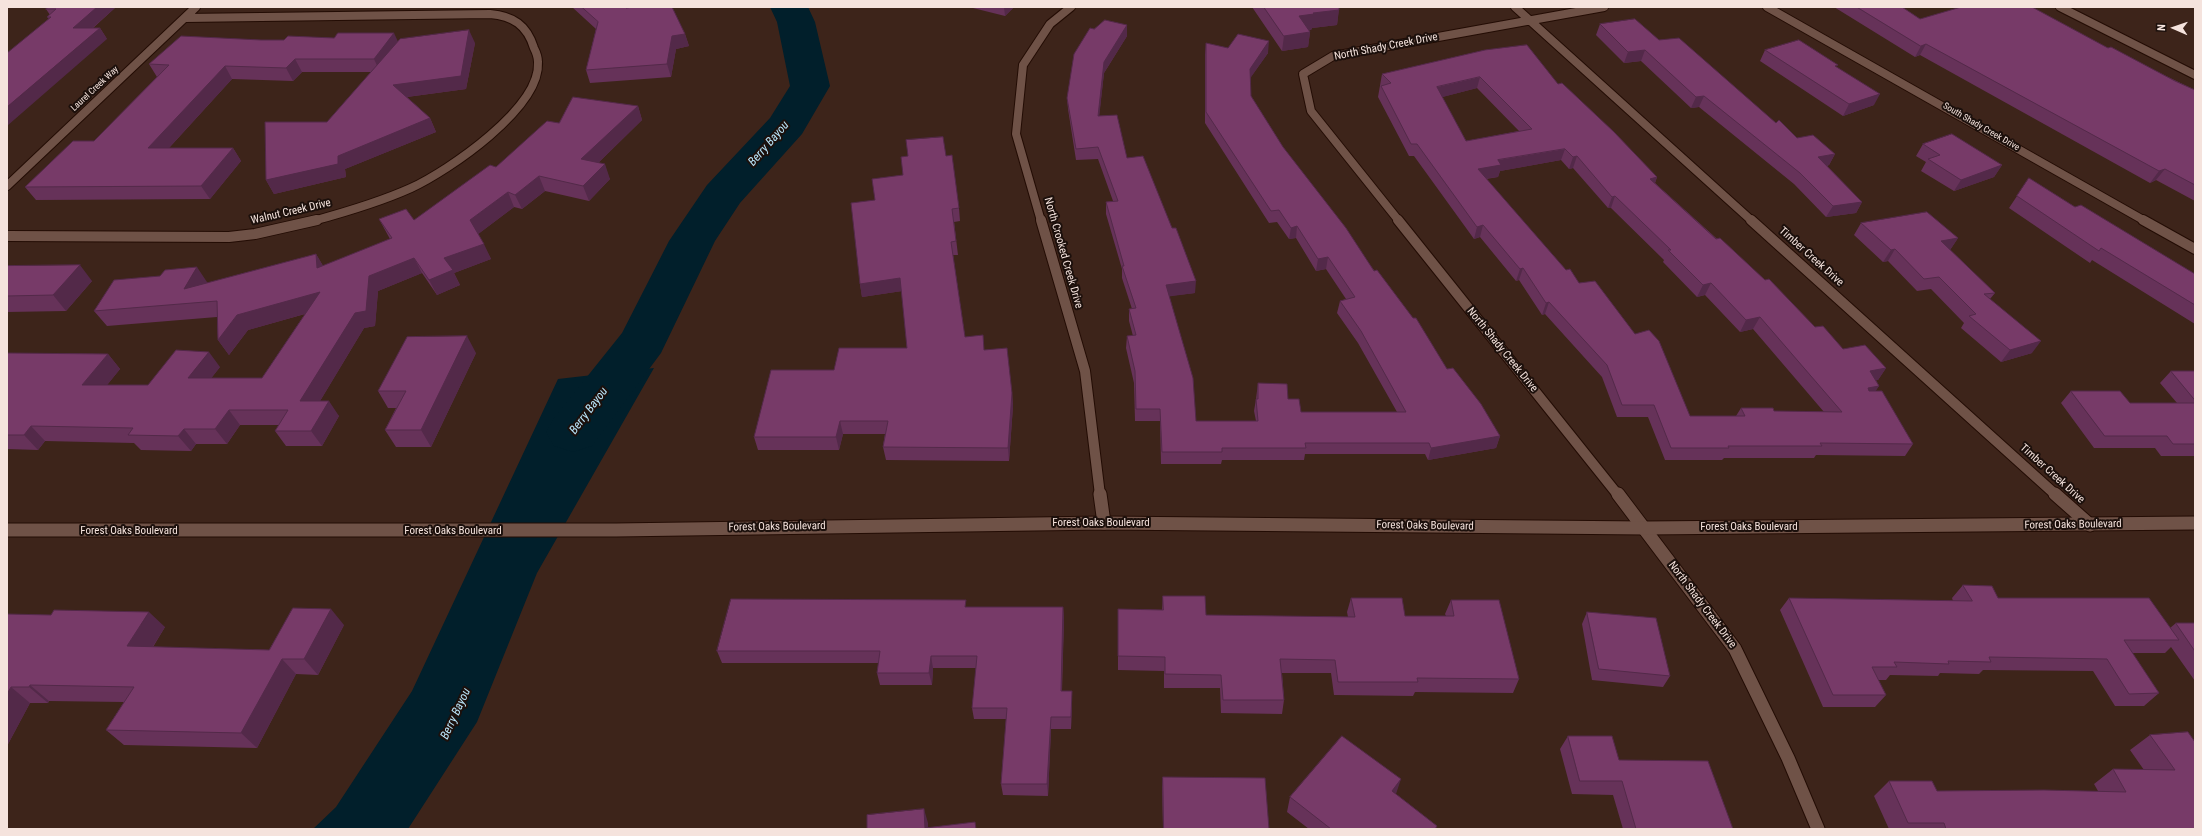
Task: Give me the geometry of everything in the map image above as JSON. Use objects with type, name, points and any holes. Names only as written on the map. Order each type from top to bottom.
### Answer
[{"type":"street","name":"Laurel Creek Way","points":[[7,186],[196,7]]},
{"type":"street","name":"North Crooked Creek Drive","points":[[1071,7],[1050,24],[1023,65],[1016,134],[1085,371],[1104,523]]},
{"type":"street","name":"Timber Creek Drive","points":[[1515,7],[2090,525]]},
{"type":"street","points":[[1529,20],[1604,7]]},
{"type":"street","name":"South Shady Creek Drive","points":[[1767,7],[2195,249]]},
{"type":"street","points":[[2060,7],[2195,75]]},
{"type":"street","name":"Walnut Creek Drive","points":[[7,236],[207,237],[254,234],[303,224],[338,214],[388,197],[421,183],[450,166],[504,123],[522,102],[533,81],[538,64],[534,47],[524,26],[512,18],[466,13],[185,18]]},
{"type":"street","name":"North Shady Creek Drive","points":[[1529,20],[1333,56],[1303,74],[1311,111],[1645,528],[1735,649],[1788,758],[1818,829]]},
{"type":"street","name":"Forest Oaks Boulevard","points":[[7,530],[616,530],[1104,523],[1645,528],[2195,523]]},
{"type":"water","points":[[654,368],[537,573],[477,722],[408,829],[313,829],[336,807],[412,691],[558,379]]},
{"type":"building","points":[[49,7],[97,7],[73,28],[100,28],[7,107],[7,53],[51,17],[47,17],[56,9],[46,9]]},
{"type":"building","points":[[582,7],[672,7],[685,34],[672,36],[667,64],[586,70],[598,22]]},
{"type":"building","points":[[1264,7],[1339,7],[1339,10],[1299,16],[1310,32],[1284,36]]},
{"type":"building","points":[[1857,7],[1902,7],[1920,19],[1961,7],[2032,7],[2108,48],[2111,47],[2195,90],[2195,185],[2165,169],[2159,171],[1926,44],[1921,46]]},
{"type":"building","points":[[1635,19],[1659,40],[1679,38],[1776,123],[1779,120],[1797,138],[1813,135],[1835,154],[1818,157],[1862,202],[1833,206],[1800,173],[1704,96],[1696,97],[1645,50],[1628,52],[1600,24]]},
{"type":"building","points":[[1105,20],[1127,25],[1104,62],[1098,116],[1117,115],[1127,158],[1143,156],[1172,228],[1176,228],[1196,281],[1166,285],[1193,378],[1196,421],[1258,421],[1256,399],[1258,399],[1258,383],[1287,384],[1288,399],[1299,399],[1301,412],[1406,412],[1361,331],[1340,301],[1355,297],[1328,257],[1318,259],[1297,226],[1291,228],[1279,210],[1271,211],[1206,112],[1206,43],[1228,48],[1238,34],[1269,41],[1250,69],[1251,96],[1283,147],[1346,228],[1374,271],[1377,270],[1413,318],[1416,318],[1447,369],[1453,368],[1481,404],[1500,436],[1431,448],[1429,443],[1305,443],[1306,448],[1222,448],[1222,452],[1162,452],[1160,409],[1136,409],[1135,371],[1127,336],[1136,335],[1129,309],[1136,308],[1122,266],[1124,266],[1106,202],[1118,201],[1098,147],[1076,149],[1067,98],[1074,54],[1090,28],[1094,29]]},
{"type":"building","points":[[469,30],[461,76],[393,85],[430,118],[338,156],[338,164],[266,180],[265,122],[327,122],[400,39]]},
{"type":"building","points":[[338,33],[394,33],[374,59],[295,59],[286,68],[225,66],[148,148],[233,148],[201,186],[25,187],[73,141],[94,141],[169,65],[149,64],[181,36],[284,40],[288,36],[334,38]]},
{"type":"building","points":[[1799,40],[1838,65],[1835,66],[1880,94],[1849,104],[1765,50]]},
{"type":"building","points":[[1527,45],[1558,84],[1562,83],[1614,132],[1657,177],[1650,179],[1716,239],[1720,238],[1765,280],[1769,279],[1815,327],[1823,326],[1843,349],[1865,345],[1886,368],[1870,371],[1879,386],[1868,388],[1869,391],[1882,391],[1913,444],[1820,443],[1822,446],[1728,446],[1729,448],[1671,448],[1654,405],[1622,405],[1607,365],[1549,302],[1546,303],[1523,268],[1520,269],[1483,225],[1477,227],[1417,144],[1411,144],[1381,86],[1391,83],[1382,74],[1485,50]],"holes":[[[1480,77],[1532,129],[1466,141],[1437,87]],[[1565,149],[1573,157],[1577,156],[1612,197],[1615,196],[1671,250],[1668,250],[1703,285],[1711,283],[1746,320],[1760,317],[1842,412],[1774,411],[1773,408],[1741,408],[1745,416],[1690,416],[1659,341],[1649,330],[1635,334],[1595,281],[1579,283],[1570,269],[1566,270],[1478,169],[1501,165],[1498,160]]]},
{"type":"building","points":[[573,97],[638,106],[581,159],[605,164],[583,186],[539,176],[515,195],[508,192],[470,220],[484,244],[444,258],[453,270],[429,280],[414,258],[369,276],[366,311],[355,313],[300,401],[329,401],[311,431],[275,431],[288,410],[229,410],[215,429],[184,429],[178,436],[128,435],[133,428],[31,426],[24,435],[7,435],[7,353],[108,354],[82,385],[148,385],[176,350],[209,352],[188,378],[262,378],[320,292],[237,315],[218,340],[217,301],[94,311],[114,280],[160,276],[165,270],[197,267],[184,289],[316,254],[317,268],[392,238],[379,219],[406,209],[414,220],[490,165],[496,167],[547,121],[559,123]]},
{"type":"building","points":[[1952,134],[2002,165],[1961,180],[1928,159],[1940,155],[1923,144]]},
{"type":"building","points":[[943,137],[946,156],[952,155],[959,208],[952,209],[956,241],[951,242],[965,337],[983,335],[984,350],[1007,348],[1012,393],[1008,448],[883,447],[888,421],[840,421],[836,437],[754,437],[771,370],[834,370],[839,348],[907,348],[900,278],[860,284],[851,203],[875,200],[872,179],[903,175],[901,157],[908,156],[906,140]]},
{"type":"building","points":[[2029,178],[2075,207],[2081,205],[2195,274],[2195,305],[2101,248],[2099,251],[2017,196]]},
{"type":"building","points":[[1927,212],[1958,238],[1941,241],[1995,293],[1984,294],[2041,341],[2010,350],[1969,316],[1976,314],[1939,277],[1924,279],[1895,249],[1891,250],[1861,223]]},
{"type":"building","points":[[80,265],[53,295],[7,296],[7,266]]},
{"type":"building","points":[[467,336],[421,430],[385,430],[406,391],[378,391],[407,337]]},
{"type":"building","points":[[2171,371],[2195,371],[2195,400]]},
{"type":"building","points":[[2071,391],[2120,391],[2130,403],[2195,403],[2195,444],[2173,444],[2167,436],[2105,436]]},
{"type":"building","points":[[1963,585],[1992,586],[1998,598],[2149,598],[2179,640],[2124,640],[2159,693],[2129,694],[2107,659],[1989,657],[1991,662],[1948,661],[1949,664],[1894,662],[1897,667],[1872,667],[1886,695],[1833,695],[1789,598],[1972,601]]},
{"type":"building","points":[[1163,596],[1205,596],[1206,615],[1355,617],[1351,598],[1402,598],[1405,616],[1454,616],[1451,600],[1499,600],[1519,679],[1417,678],[1418,682],[1338,682],[1335,660],[1280,659],[1284,700],[1223,700],[1221,675],[1165,674],[1165,657],[1118,656],[1118,609],[1163,610]]},
{"type":"building","points":[[731,599],[966,600],[965,607],[1063,607],[1061,691],[1072,691],[1071,717],[1051,717],[1047,784],[1001,784],[1007,708],[972,708],[977,656],[931,656],[929,673],[877,673],[880,651],[717,651]]},
{"type":"building","points":[[293,608],[331,609],[304,659],[282,659],[241,733],[106,730],[134,687],[30,685],[29,687],[11,687],[7,694],[7,614],[51,615],[54,610],[149,612],[127,646],[269,650]]},
{"type":"building","points":[[1587,612],[1656,618],[1670,676],[1599,669]]},
{"type":"building","points":[[2176,623],[2195,623],[2195,651]]},
{"type":"building","points":[[2188,732],[2195,742],[2195,829],[1946,829],[1944,823],[1908,823],[1889,781],[1932,781],[1937,791],[2044,790],[2126,792],[2113,769],[2175,770],[2150,735]]},
{"type":"building","points":[[1342,736],[1401,779],[1392,791],[1437,826],[1435,829],[1331,829],[1290,797]]},
{"type":"building","points":[[1568,736],[1612,736],[1619,760],[1708,761],[1733,829],[1636,829],[1622,781],[1580,781]]},
{"type":"building","points":[[1163,777],[1265,778],[1269,829],[1164,829]]},
{"type":"building","points":[[924,809],[925,828],[975,822],[976,829],[867,829],[867,815]]},
{"type":"waterway","name":"Berry Bayou","points":[[573,432],[643,341],[692,241],[723,195],[787,125],[810,86],[796,22],[789,7]]}]
